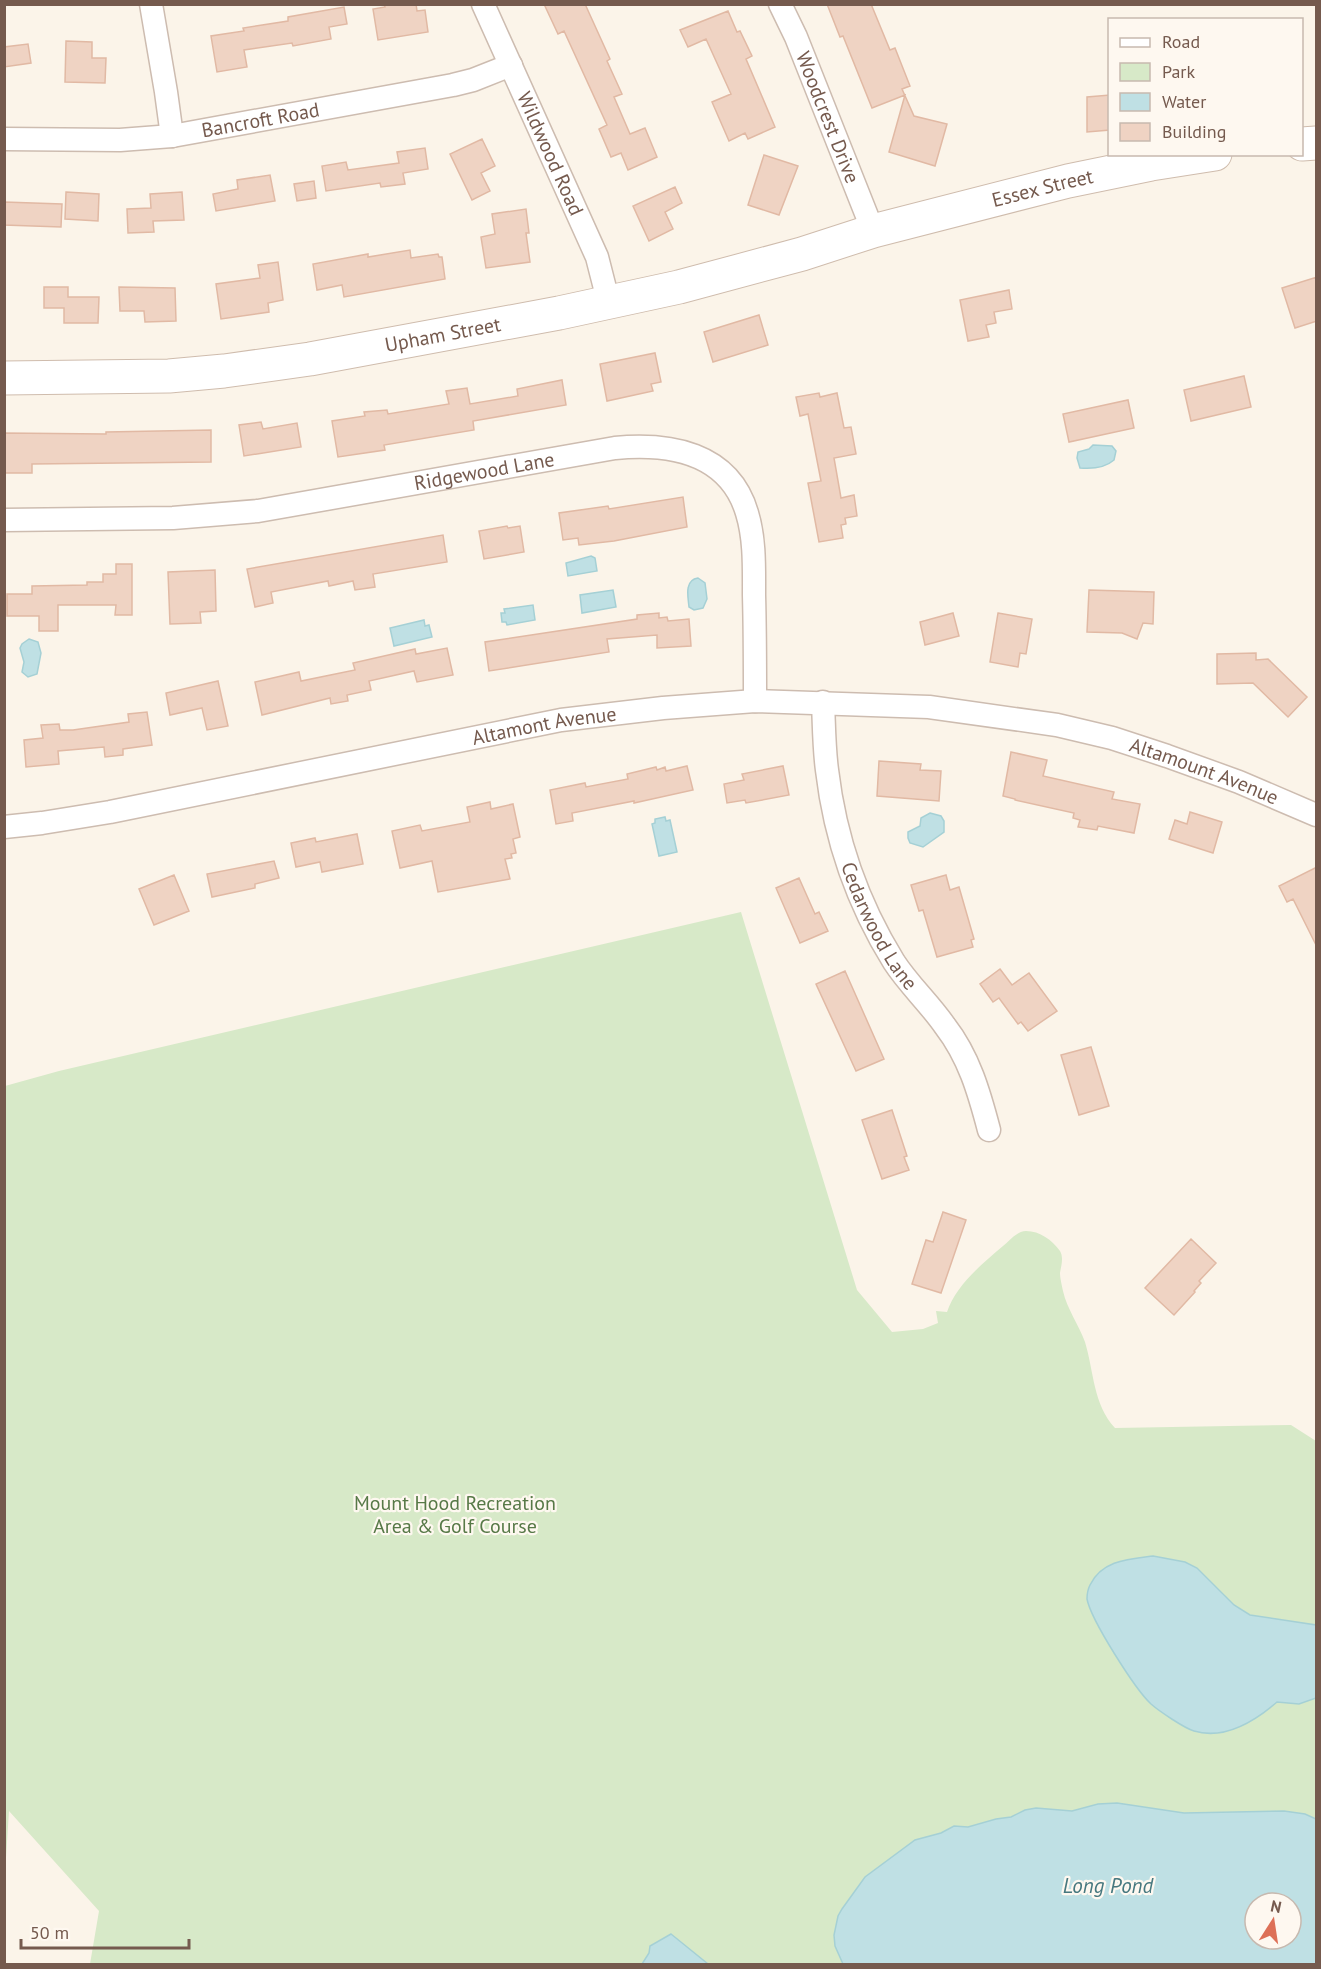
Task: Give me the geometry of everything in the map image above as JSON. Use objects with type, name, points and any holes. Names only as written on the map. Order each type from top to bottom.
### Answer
[{"type":"main road","name":"Essex Street","points":[[873,231],[1068,181],[1202,156]]},
{"type":"main road","name":"Upham Street","points":[[4,378],[168,376],[225,371],[310,359],[609,304],[791,257],[873,231]]},
{"type":"street","points":[[151,4],[171,136]]},
{"type":"street","name":"Wildwood Road","points":[[483,4],[597,257],[609,304]]},
{"type":"street","name":"Woodcrest Drive","points":[[780,4],[796,38],[873,231]]},
{"type":"street","name":"Bancroft Road","points":[[4,139],[120,140],[171,136],[453,85],[474,80],[511,65]]},
{"type":"street","name":"Ridgewood Lane","points":[[4,520],[173,518],[230,514],[319,502],[615,448],[646,446],[675,449],[699,457],[721,471],[737,490],[747,513],[754,568],[755,701]]},
{"type":"street","name":"Altamont Avenue","points":[[4,826],[42,823],[110,812],[561,720],[663,708],[755,701],[901,705],[968,711],[1058,724],[1090,732]]},
{"type":"street","name":"Cedarwood Lane","points":[[823,702],[826,769],[830,793],[841,842],[853,879],[894,961],[944,1024],[966,1060],[976,1083],[989,1130]]},
{"type":"street","name":"Altamount Avenue","points":[[1090,732],[1137,745],[1239,782],[1317,815]]},
{"type":"green space","name":"Mount Hood Recreation Area & Golf Course","points":[[741,912],[857,1290],[892,1332],[923,1329],[938,1323],[936,1311],[947,1312],[963,1284],[1016,1234],[1026,1231],[1041,1234],[1060,1251],[1062,1259],[1060,1275],[1065,1298],[1085,1342],[1102,1409],[1115,1428],[1291,1425],[1316,1441],[1316,1964],[90,1964],[99,1911],[9,1811],[5,1873],[5,1086],[59,1071]]},
{"type":"water","points":[[1093,445],[1112,446],[1116,451],[1114,460],[1107,465],[1080,468],[1078,452],[1089,449]]},
{"type":"water","points":[[591,556],[595,558],[597,571],[568,576],[566,563]]},
{"type":"water","points":[[698,578],[705,583],[707,599],[703,608],[694,610],[689,607],[688,590],[691,582]]},
{"type":"water","points":[[613,590],[616,607],[582,613],[580,595]]},
{"type":"water","points":[[533,605],[535,620],[507,625],[506,622],[502,622],[501,613],[505,613],[504,609]]},
{"type":"water","points":[[424,620],[425,626],[429,625],[432,637],[394,646],[390,628]]},
{"type":"water","points":[[29,639],[38,642],[41,653],[37,674],[28,677],[22,672],[24,662],[20,648]]},
{"type":"water","points":[[930,813],[941,816],[944,821],[944,832],[923,847],[910,843],[908,832],[920,826],[921,818]]},
{"type":"water","points":[[665,817],[666,821],[670,820],[677,852],[659,856],[652,824],[655,823],[655,819]]},
{"type":"water","points":[[1153,1556],[1185,1562],[1197,1568],[1234,1605],[1250,1615],[1316,1625],[1316,1698],[1299,1704],[1277,1702],[1249,1722],[1217,1733],[1194,1731],[1151,1704],[1115,1654],[1096,1622],[1087,1599],[1090,1585],[1102,1570],[1117,1562]]},
{"type":"water","name":"Long Pond","points":[[1117,1803],[1184,1813],[1284,1811],[1305,1814],[1316,1819],[1316,1964],[843,1964],[835,1946],[834,1935],[842,1909],[865,1877],[915,1840],[941,1833],[954,1826],[968,1827],[1011,1817],[1025,1810],[1036,1808],[1072,1811],[1098,1804]]},
{"type":"water","points":[[671,1934],[708,1964],[642,1964],[649,1953],[650,1946]]},
{"type":"building","points":[[384,4],[416,4],[417,11],[425,10],[428,32],[378,40],[373,9],[385,7]]},
{"type":"building","points":[[544,4],[585,4],[610,59],[607,61],[622,94],[614,97],[630,134],[645,128],[657,157],[628,170],[621,153],[611,157],[599,129],[607,125],[564,31],[558,34]]},
{"type":"building","points":[[827,4],[871,4],[890,50],[895,48],[910,86],[902,89],[905,95],[872,108],[843,36],[840,37]]},
{"type":"building","points":[[344,7],[347,24],[329,27],[331,39],[293,46],[292,43],[244,50],[247,67],[217,72],[211,36],[288,21],[288,17]]},
{"type":"building","points":[[728,11],[737,32],[740,31],[752,56],[746,59],[775,127],[748,139],[745,133],[729,141],[712,102],[731,94],[706,39],[688,47],[680,30]]},
{"type":"building","points":[[66,41],[92,42],[92,58],[106,58],[105,83],[65,82]]},
{"type":"building","points":[[28,44],[31,63],[4,67],[4,47]]},
{"type":"building","points":[[905,95],[914,116],[947,124],[935,166],[889,152]]},
{"type":"building","points":[[1108,95],[1108,130],[1087,132],[1087,97]]},
{"type":"building","points":[[482,139],[495,166],[481,173],[490,191],[472,200],[450,154]]},
{"type":"building","points":[[425,148],[428,169],[403,173],[405,184],[381,187],[380,183],[326,191],[322,166],[346,162],[348,170],[399,163],[397,152]]},
{"type":"building","points":[[764,155],[798,166],[779,215],[748,205]]},
{"type":"building","points":[[270,175],[275,201],[216,211],[213,194],[238,189],[237,180]]},
{"type":"building","points":[[314,181],[316,198],[297,201],[294,184]]},
{"type":"building","points":[[675,187],[682,203],[665,212],[673,229],[649,241],[633,206]]},
{"type":"building","points":[[66,192],[99,194],[98,221],[65,219]]},
{"type":"building","points":[[182,192],[184,220],[153,221],[154,232],[128,233],[127,209],[151,208],[150,194]]},
{"type":"building","points":[[4,202],[62,204],[61,227],[4,225]]},
{"type":"building","points":[[526,209],[529,233],[526,233],[530,262],[486,268],[481,237],[495,234],[492,214]]},
{"type":"building","points":[[410,250],[411,258],[438,254],[442,257],[445,279],[344,297],[342,285],[317,290],[313,264],[368,254],[368,257]]},
{"type":"building","points":[[278,262],[283,300],[268,303],[269,312],[221,319],[216,284],[260,278],[258,265]]},
{"type":"building","points":[[1317,277],[1317,321],[1295,328],[1282,288]]},
{"type":"building","points":[[44,287],[68,287],[68,297],[99,297],[98,323],[64,323],[64,308],[44,308]]},
{"type":"building","points":[[119,287],[175,288],[176,321],[145,322],[144,311],[120,311]]},
{"type":"building","points":[[1009,290],[1012,309],[994,312],[996,323],[986,325],[989,337],[968,341],[960,300]]},
{"type":"building","points":[[759,315],[768,345],[713,362],[704,332]]},
{"type":"building","points":[[655,353],[661,382],[651,384],[653,391],[607,401],[600,364]]},
{"type":"building","points":[[1244,376],[1251,407],[1191,421],[1184,390]]},
{"type":"building","points":[[562,380],[566,405],[473,421],[474,430],[384,445],[385,450],[338,457],[332,421],[365,416],[364,412],[387,410],[388,414],[449,404],[446,391],[467,388],[470,404],[518,396],[517,389]]},
{"type":"building","points":[[819,393],[820,397],[837,393],[844,428],[851,427],[856,454],[834,458],[841,498],[854,495],[857,516],[845,518],[846,524],[841,525],[843,538],[819,542],[808,483],[821,481],[808,414],[800,416],[796,397]]},
{"type":"building","points":[[1128,400],[1134,428],[1069,442],[1063,414]]},
{"type":"building","points":[[261,422],[263,429],[297,423],[301,447],[244,456],[239,425]]},
{"type":"building","points":[[211,430],[211,462],[32,464],[32,473],[4,473],[4,433],[106,434],[106,432]]},
{"type":"building","points":[[683,497],[687,527],[614,541],[579,545],[578,538],[563,540],[559,513],[608,506],[609,509]]},
{"type":"building","points":[[507,526],[508,528],[520,526],[524,552],[484,559],[479,531]]},
{"type":"building","points":[[443,535],[447,562],[373,574],[375,587],[355,590],[353,581],[329,586],[328,581],[271,592],[273,603],[255,607],[247,569]]},
{"type":"building","points":[[116,564],[132,564],[132,615],[115,615],[116,605],[58,605],[58,631],[39,631],[39,616],[7,616],[7,594],[32,594],[32,586],[87,585],[87,582],[103,582],[103,574],[116,574]]},
{"type":"building","points":[[215,570],[216,611],[200,612],[201,623],[170,624],[168,572]]},
{"type":"building","points":[[1089,590],[1154,592],[1153,624],[1143,623],[1137,639],[1122,633],[1087,632]]},
{"type":"building","points":[[659,613],[659,618],[667,617],[668,621],[689,619],[691,646],[657,648],[657,635],[607,639],[609,652],[489,671],[485,642],[637,619],[637,615]]},
{"type":"building","points":[[953,613],[959,636],[925,645],[920,622]]},
{"type":"building","points":[[998,613],[1032,619],[1026,654],[1020,653],[1018,667],[990,662]]},
{"type":"building","points":[[447,648],[453,675],[417,682],[414,671],[369,681],[371,690],[347,695],[348,701],[331,704],[330,698],[262,715],[255,682],[299,672],[301,681],[355,670],[353,663],[415,649],[416,654]]},
{"type":"building","points":[[1256,653],[1256,660],[1268,659],[1307,697],[1288,717],[1253,683],[1217,684],[1217,654]]},
{"type":"building","points":[[218,681],[228,726],[207,730],[202,708],[170,715],[166,693]]},
{"type":"building","points":[[147,712],[152,745],[123,749],[123,755],[105,757],[104,747],[58,751],[59,764],[26,767],[24,740],[43,738],[41,725],[59,724],[60,730],[73,730],[129,722],[128,714]]},
{"type":"building","points":[[1011,752],[1047,760],[1043,776],[1114,792],[1112,799],[1140,804],[1134,833],[1098,826],[1097,830],[1078,827],[1080,820],[1073,818],[1074,813],[1003,796]]},
{"type":"building","points":[[879,761],[921,764],[920,770],[941,771],[939,801],[877,796]]},
{"type":"building","points":[[687,766],[693,790],[572,813],[573,821],[556,824],[550,790],[585,783],[586,787],[628,779],[627,774],[656,767],[657,770],[665,767],[666,771]]},
{"type":"building","points":[[783,766],[789,795],[746,803],[745,800],[727,803],[724,784],[744,780],[742,774]]},
{"type":"building","points":[[490,802],[491,809],[513,804],[520,837],[513,839],[516,853],[511,854],[512,858],[505,859],[510,879],[438,892],[432,861],[400,868],[392,831],[420,825],[422,831],[470,822],[467,807]]},
{"type":"building","points":[[1190,812],[1222,822],[1213,853],[1169,839],[1175,820],[1187,824]]},
{"type":"building","points":[[357,834],[363,864],[322,872],[320,862],[296,867],[291,843],[315,838],[316,842]]},
{"type":"building","points":[[274,861],[279,878],[255,884],[255,888],[212,897],[207,874]]},
{"type":"building","points":[[1317,867],[1317,947],[1293,899],[1287,902],[1279,886]]},
{"type":"building","points":[[174,875],[189,911],[154,925],[139,889]]},
{"type":"building","points":[[946,875],[950,890],[959,887],[974,939],[971,940],[973,947],[937,957],[923,910],[919,911],[911,885]]},
{"type":"building","points":[[799,878],[815,914],[819,912],[828,931],[800,943],[776,888]]},
{"type":"building","points":[[1000,969],[1012,985],[1029,973],[1057,1011],[1028,1031],[1021,1022],[1018,1024],[999,998],[993,1002],[980,984]]},
{"type":"building","points":[[845,971],[884,1059],[856,1071],[816,984]]},
{"type":"building","points":[[1091,1047],[1109,1106],[1079,1115],[1061,1055]]},
{"type":"building","points":[[892,1110],[907,1156],[904,1157],[909,1170],[882,1179],[862,1120]]},
{"type":"building","points":[[943,1212],[966,1220],[941,1293],[912,1284],[926,1240],[933,1242]]},
{"type":"building","points":[[1191,1239],[1216,1263],[1199,1281],[1201,1283],[1195,1292],[1174,1315],[1145,1288]]}]
